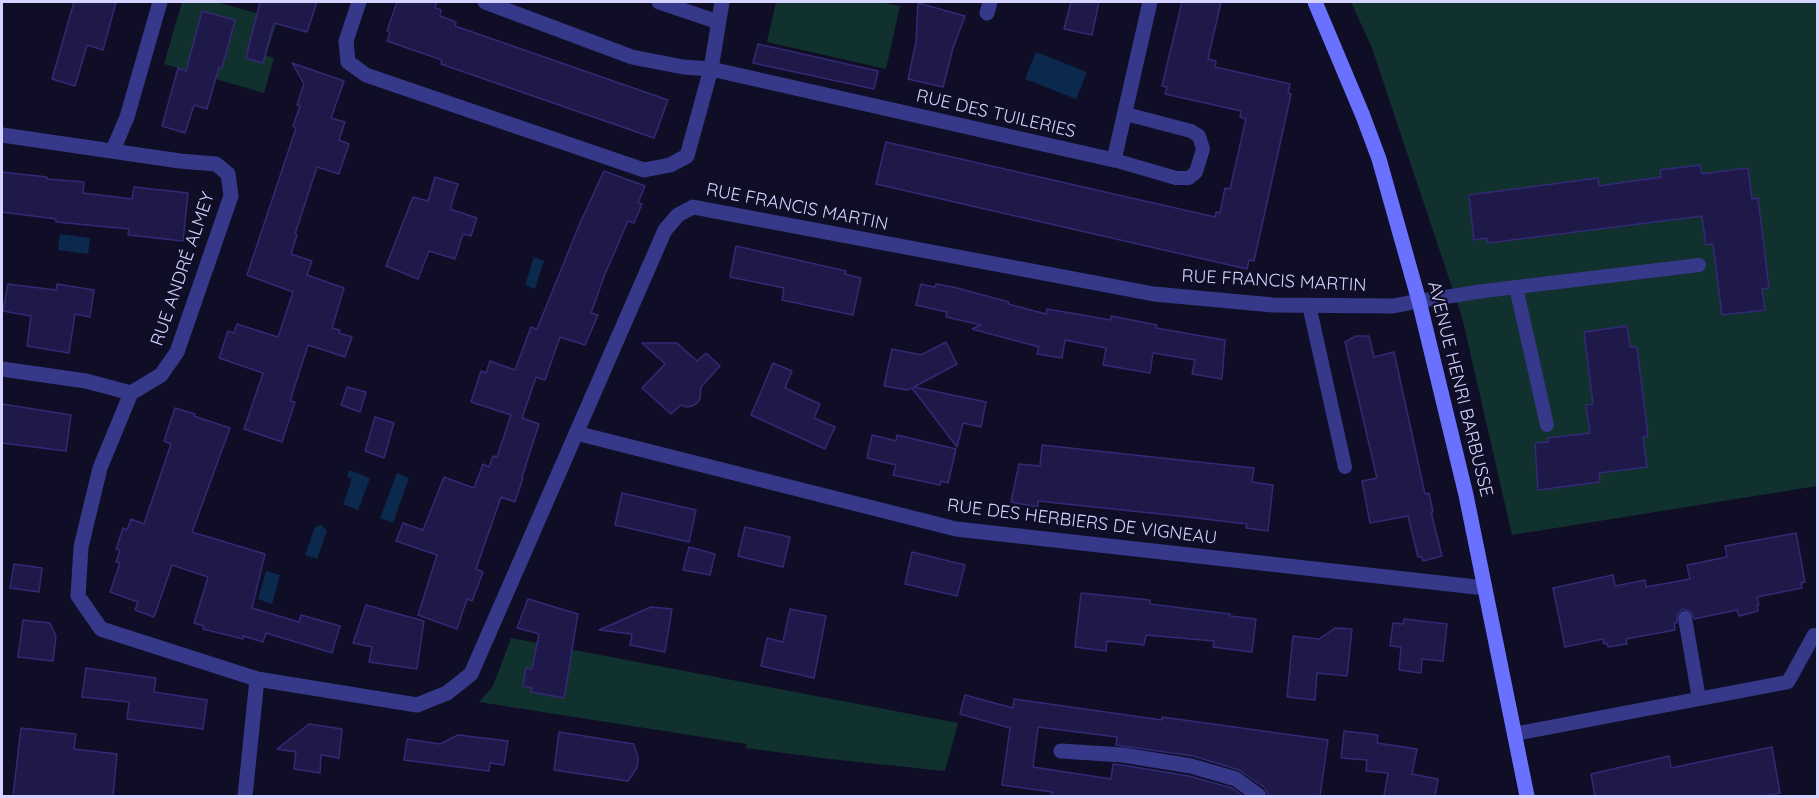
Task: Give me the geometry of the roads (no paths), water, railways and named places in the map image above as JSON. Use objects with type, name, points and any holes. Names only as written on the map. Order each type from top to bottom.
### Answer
[{"type":"street","points":[[2,135],[113,150],[128,117],[160,2]]},
{"type":"street","points":[[359,2],[346,41],[348,62],[366,75],[644,170],[670,165],[687,156],[711,69],[722,2]]},
{"type":"street","name":"RUE DES TUILERIES","points":[[485,2],[632,57],[683,67],[711,69],[1114,160]]},
{"type":"street","points":[[659,2],[718,22]]},
{"type":"street","points":[[1114,160],[1150,2]]},
{"type":"street","name":"AVENUE HENRI BARBUSSE","points":[[1315,2],[1364,117],[1379,159],[1419,301],[1466,495],[1527,796]]},
{"type":"street","name":"RUE ANDRÉ ALMEY","points":[[113,150],[180,161],[216,164],[228,174],[231,196],[177,352],[161,375],[131,393]]},
{"type":"street","name":"RUE FRANCIS MARTIN","points":[[131,393],[99,468],[81,547],[78,596],[101,629],[257,679],[417,705],[447,693],[471,674],[665,230],[678,215],[693,207],[1154,294],[1309,305],[1393,306],[1419,301]]},
{"type":"street","points":[[2,369],[86,381],[131,393]]},
{"type":"street","name":"RUE DES HERBIERS DE VIGNEAU","points":[[576,433],[956,529],[1485,588]]},
{"type":"street","points":[[245,796],[257,679]]},
{"type":"street","points":[[1061,751],[1123,755],[1191,766],[1236,779],[1259,796]]},
{"type":"lane","points":[[1114,160],[1176,178],[1189,178],[1196,172],[1203,149],[1199,136],[1191,131],[1126,114]]},
{"type":"lane","points":[[1419,301],[1699,265]]},
{"type":"lane","points":[[1516,287],[1547,425]]},
{"type":"lane","points":[[1309,305],[1345,467]]},
{"type":"lane","points":[[1685,618],[1699,699]]},
{"type":"lane","points":[[1514,734],[1788,682],[1814,635]]},
{"type":"water","points":[[1036,52],[1087,72],[1076,99],[1025,79]]},
{"type":"water","points":[[60,234],[90,238],[88,254],[58,250]]},
{"type":"water","points":[[534,257],[544,261],[535,289],[525,285]]},
{"type":"water","points":[[349,470],[370,478],[358,510],[343,504],[352,479],[347,477]]},
{"type":"water","points":[[397,473],[409,478],[393,523],[380,518]]},
{"type":"water","points":[[321,525],[327,531],[317,559],[305,555],[315,527]]},
{"type":"water","points":[[266,571],[280,575],[272,604],[258,599]]}]
